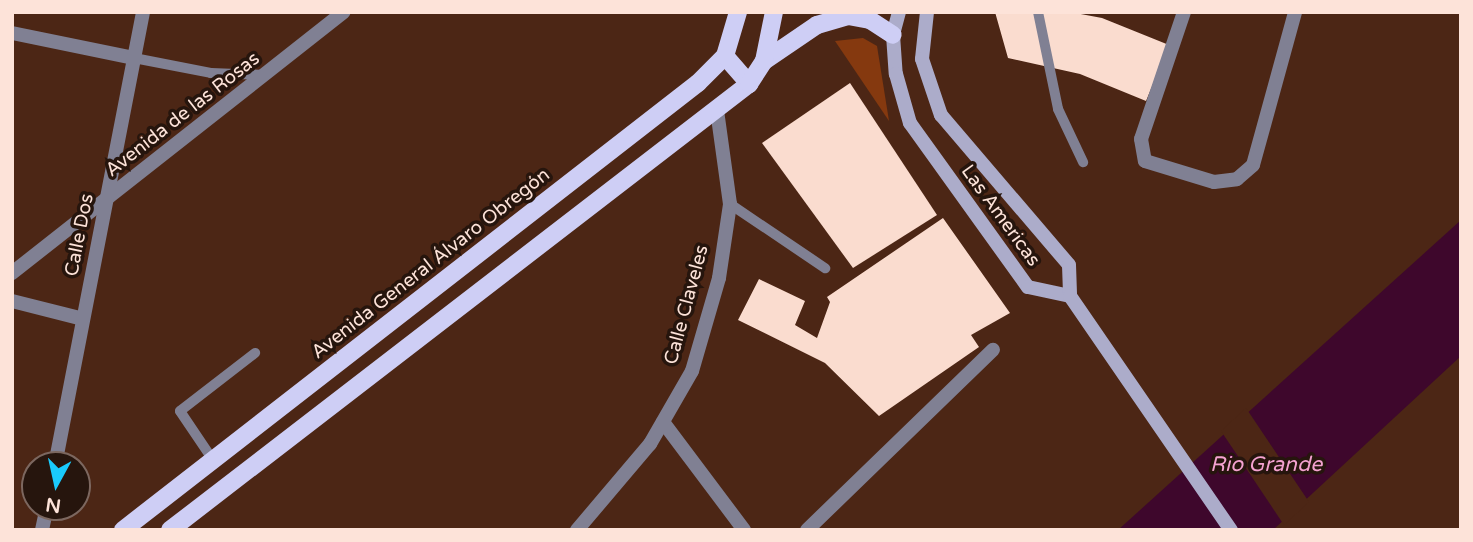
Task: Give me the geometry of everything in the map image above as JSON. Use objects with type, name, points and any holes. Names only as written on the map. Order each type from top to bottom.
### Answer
[{"type":"main road","name":"Avenida General Álvaro Obregón","points":[[123,530],[698,83],[725,56],[738,12]]},
{"type":"main road","points":[[170,530],[749,84],[764,61],[774,12]]},
{"type":"main road","name":"Las Americas","points":[[899,12],[893,35],[896,74],[910,123],[1028,286],[1070,296],[1069,265],[941,116],[922,59],[927,12]]},
{"type":"main road","points":[[764,61],[817,25],[848,16],[870,20],[893,35]]},
{"type":"main road","points":[[725,56],[749,84]]},
{"type":"main road","points":[[1070,296],[1228,525]]},
{"type":"main road","points":[[345,358],[361,381]]},
{"type":"street","name":"Calle Dos","points":[[58,451],[144,12]]},
{"type":"street","name":"Avenida de las Rosas","points":[[12,273],[344,12]]},
{"type":"street","points":[[1184,12],[1141,139],[1145,161],[1214,182],[1237,179],[1253,165],[1295,12]]},
{"type":"street","points":[[12,33],[135,58]]},
{"type":"street","name":"Calle Claveles","points":[[577,530],[650,444],[692,371],[719,278],[730,204],[717,110]]},
{"type":"street","points":[[12,301],[83,319]]},
{"type":"street","points":[[807,530],[993,350]]},
{"type":"street","points":[[663,422],[744,530]]},
{"type":"lane","points":[[1038,12],[1058,109],[1083,162]]},
{"type":"lane","points":[[135,58],[211,73],[265,75]]},
{"type":"lane","points":[[730,204],[825,268]]},
{"type":"lane","points":[[212,460],[180,411],[255,353]]},
{"type":"shaded area","points":[[863,38],[877,46],[889,121],[835,41]]},
{"type":"water","name":"Rio Grande","points":[[1461,220],[1461,356],[1273,530],[1118,530]]},
{"type":"pier","points":[[1246,408],[1309,502],[1284,525],[1221,431]]},
{"type":"building","points":[[995,12],[1070,12],[1102,18],[1169,45],[1146,101],[1080,74],[1008,58]]},
{"type":"building","points":[[850,83],[937,215],[853,268],[762,143]]},
{"type":"building","points":[[943,218],[1010,313],[971,335],[979,347],[879,416],[825,363],[738,320],[759,279],[805,301],[795,325],[817,338],[830,302],[827,297]]}]
